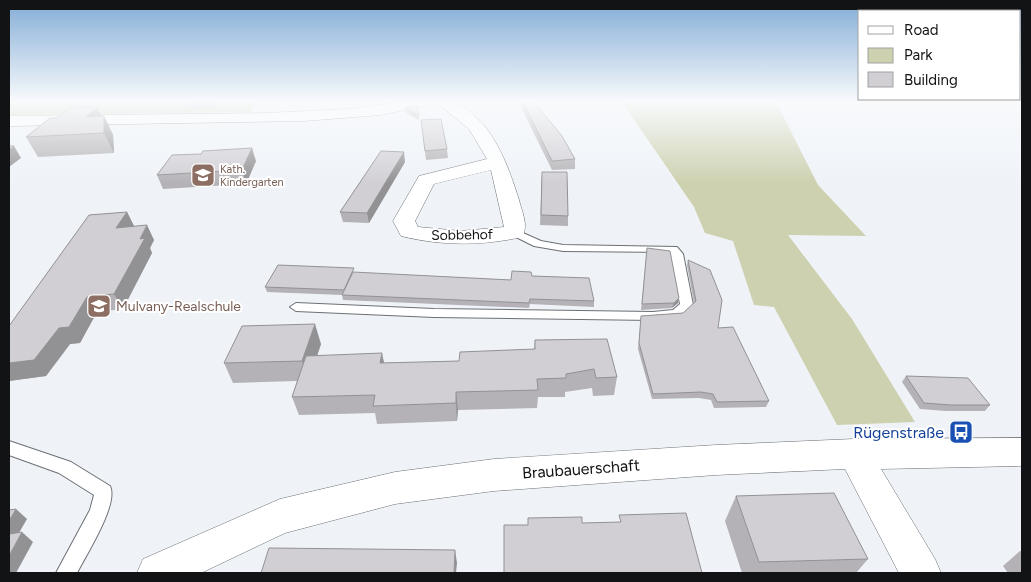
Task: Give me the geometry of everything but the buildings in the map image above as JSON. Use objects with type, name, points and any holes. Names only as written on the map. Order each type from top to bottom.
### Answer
[{"type":"street","points":[[479,129],[491,148],[497,163],[516,224],[514,232]]},
{"type":"street","name":"Sobbehof","points":[[497,163],[464,169],[426,180],[404,221],[409,231],[423,235],[489,236],[514,232]]},
{"type":"street","name":"Braubauerschaft","points":[[157,573],[194,554],[280,517],[395,488],[494,475],[716,460],[854,454],[1022,452]]},
{"type":"street","points":[[854,454],[921,573]]},
{"type":"lane","points":[[296,307],[444,313],[654,316],[676,314],[687,306],[677,254],[673,249],[563,248],[538,244],[514,232]]},
{"type":"lane","points":[[9,448],[65,468],[104,492],[98,514],[66,573]]},
{"type":"green space","points":[[641,129],[790,129],[818,185],[866,236],[788,235],[852,319],[915,422],[837,425],[774,307],[754,305],[733,241],[705,233],[694,207]]},
{"type":"place","name":"Kath. Kindergarten","points":[[203,175]]},
{"type":"place","name":"Mulvany-Realschule","points":[[99,306]]},
{"type":"place","name":"Rügenstraße","points":[[961,432]]}]
